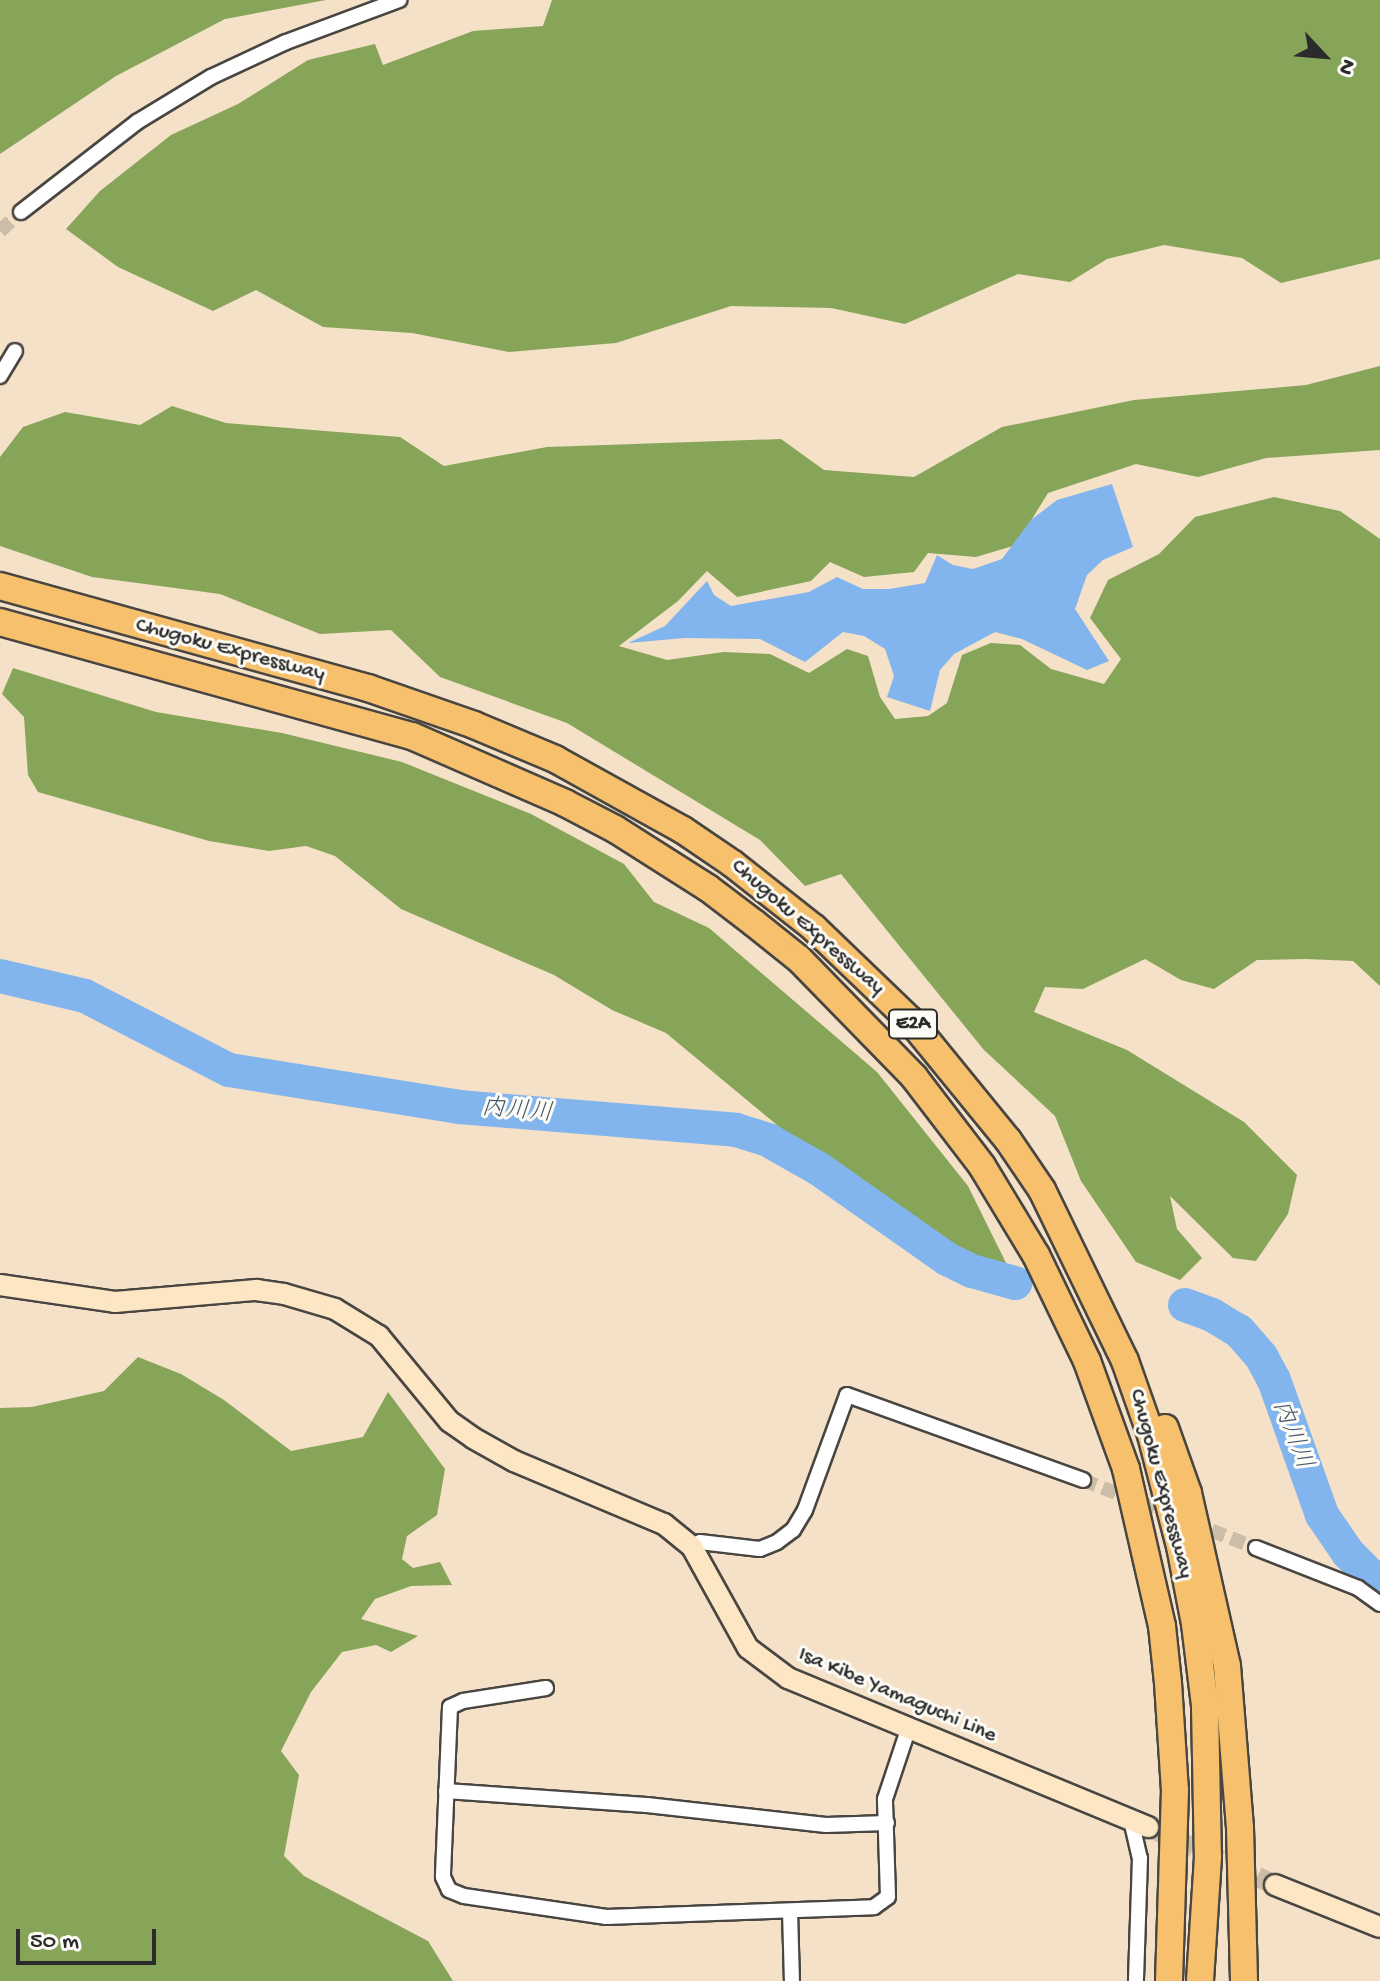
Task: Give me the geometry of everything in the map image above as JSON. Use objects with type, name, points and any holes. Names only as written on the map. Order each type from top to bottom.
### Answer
[{"type":"highway","name":"Chugoku Expressway","points":[[0,586],[424,706],[555,759],[683,830],[733,864],[814,928],[910,1020],[1008,1140],[1058,1219],[1125,1361],[1151,1435],[1180,1546],[1195,1624],[1205,1706],[1208,1857],[1200,1981]]},
{"type":"highway","name":"Chugoku Expressway","points":[[0,622],[399,732],[463,756],[565,803],[615,829],[708,888],[754,923],[799,959],[914,1077],[982,1166],[1036,1255],[1087,1361],[1133,1496],[1162,1626],[1168,1683],[1175,1790],[1169,1981]]},
{"type":"highway","points":[[1058,1219],[1143,1368],[1188,1493],[1199,1538],[1227,1666],[1234,1723],[1244,1981]]},
{"type":"main road","name":"Isa Kibe Yamaguchi Line","points":[[0,1285],[115,1302],[256,1290],[284,1294],[335,1309],[379,1336],[449,1421],[473,1438],[541,1473],[640,1511],[664,1524],[692,1547],[730,1620],[748,1648],[765,1664],[814,1691],[1140,1824]]},
{"type":"main road","points":[[1275,1885],[1380,1927]]},
{"type":"street","points":[[21,212],[137,122],[211,77],[286,42],[399,0]]},
{"type":"street","points":[[0,376],[15,351]]},
{"type":"street","points":[[692,1547],[700,1542],[760,1549],[777,1542],[793,1530],[805,1510],[847,1395],[1083,1480]]},
{"type":"street","points":[[1256,1548],[1358,1588],[1380,1604]]},
{"type":"street","points":[[546,1688],[463,1701],[450,1707],[443,1877],[449,1890],[464,1896],[606,1917],[874,1907],[888,1897],[885,1799],[908,1730]]},
{"type":"street","points":[[446,1791],[647,1805],[826,1825],[887,1823]]},
{"type":"street","points":[[1136,1981],[1140,1824]]},
{"type":"street","points":[[790,1911],[792,1981]]},
{"type":"green space","points":[[0,0],[326,0],[225,19],[116,76],[0,154]]},
{"type":"green space","points":[[552,0],[1380,0],[1380,259],[1281,283],[1242,258],[1164,245],[1107,259],[1070,282],[1018,274],[905,324],[831,308],[731,306],[616,343],[509,352],[412,333],[323,327],[256,290],[213,311],[118,267],[66,229],[100,191],[171,135],[238,104],[308,60],[375,44],[383,65],[473,31],[543,26]]},
{"type":"green space","points":[[1380,366],[1380,450],[1266,458],[1198,477],[1136,464],[1048,493],[1016,545],[976,557],[928,553],[914,572],[864,577],[830,562],[811,581],[737,597],[707,571],[678,601],[619,646],[667,660],[724,652],[770,654],[809,673],[847,649],[868,656],[880,697],[895,719],[928,716],[947,703],[962,655],[991,643],[1020,645],[1051,669],[1104,684],[1121,659],[1090,618],[1108,580],[1159,554],[1195,517],[1274,497],[1340,511],[1380,539],[1380,986],[1353,961],[1306,959],[1257,960],[1214,989],[1181,980],[1145,959],[1083,989],[1045,987],[1034,1012],[1127,1050],[1244,1122],[1297,1175],[1288,1214],[1256,1261],[1233,1258],[1170,1196],[1177,1229],[1202,1258],[1180,1280],[1136,1262],[1081,1181],[1055,1116],[984,1050],[841,874],[805,886],[760,840],[567,723],[440,677],[391,630],[320,634],[220,594],[92,577],[0,546],[0,457],[23,427],[65,412],[140,425],[172,406],[226,423],[400,437],[444,466],[547,447],[781,439],[824,470],[914,477],[1002,427],[1134,400],[1306,385]]},
{"type":"green space","points":[[13,668],[156,712],[282,733],[402,762],[531,814],[624,864],[654,902],[709,928],[877,1072],[968,1186],[1007,1265],[980,1266],[932,1234],[789,1135],[666,1033],[612,1010],[554,975],[401,909],[335,856],[306,846],[269,851],[209,841],[38,792],[28,775],[24,717],[2,694]]},
{"type":"green space","points":[[138,1357],[181,1374],[224,1400],[291,1451],[363,1437],[388,1392],[445,1469],[437,1515],[407,1536],[402,1559],[413,1568],[440,1562],[452,1585],[411,1586],[375,1599],[361,1619],[418,1636],[391,1652],[376,1645],[342,1652],[311,1692],[281,1751],[299,1775],[284,1856],[304,1876],[428,1941],[453,1981],[0,1981],[0,1408],[32,1407],[104,1391]]},
{"type":"water","points":[[1112,484],[1133,547],[1103,560],[1087,575],[1075,609],[1109,661],[1087,670],[1022,639],[995,632],[954,654],[940,670],[930,711],[887,697],[894,676],[885,649],[864,636],[843,632],[805,662],[760,639],[685,638],[628,643],[665,626],[707,581],[714,595],[731,606],[809,592],[837,577],[863,589],[889,589],[925,583],[937,555],[953,565],[973,569],[1002,559],[1031,520],[1057,500]]},
{"type":"waterway","name":"内川川","points":[[0,976],[85,996],[229,1070],[459,1107],[736,1130],[768,1140],[819,1169],[947,1259],[972,1271],[1015,1283]]},
{"type":"waterway","name":"内川川","points":[[1185,1305],[1212,1315],[1239,1331],[1261,1356],[1274,1380],[1322,1515],[1348,1553],[1380,1585]]},
{"type":"tunnel","points":[[0,231],[21,212]]},
{"type":"tunnel","points":[[1083,1480],[1172,1515]]},
{"type":"tunnel","points":[[1192,1523],[1256,1548]]},
{"type":"tunnel","points":[[1148,1827],[1275,1885]]}]
